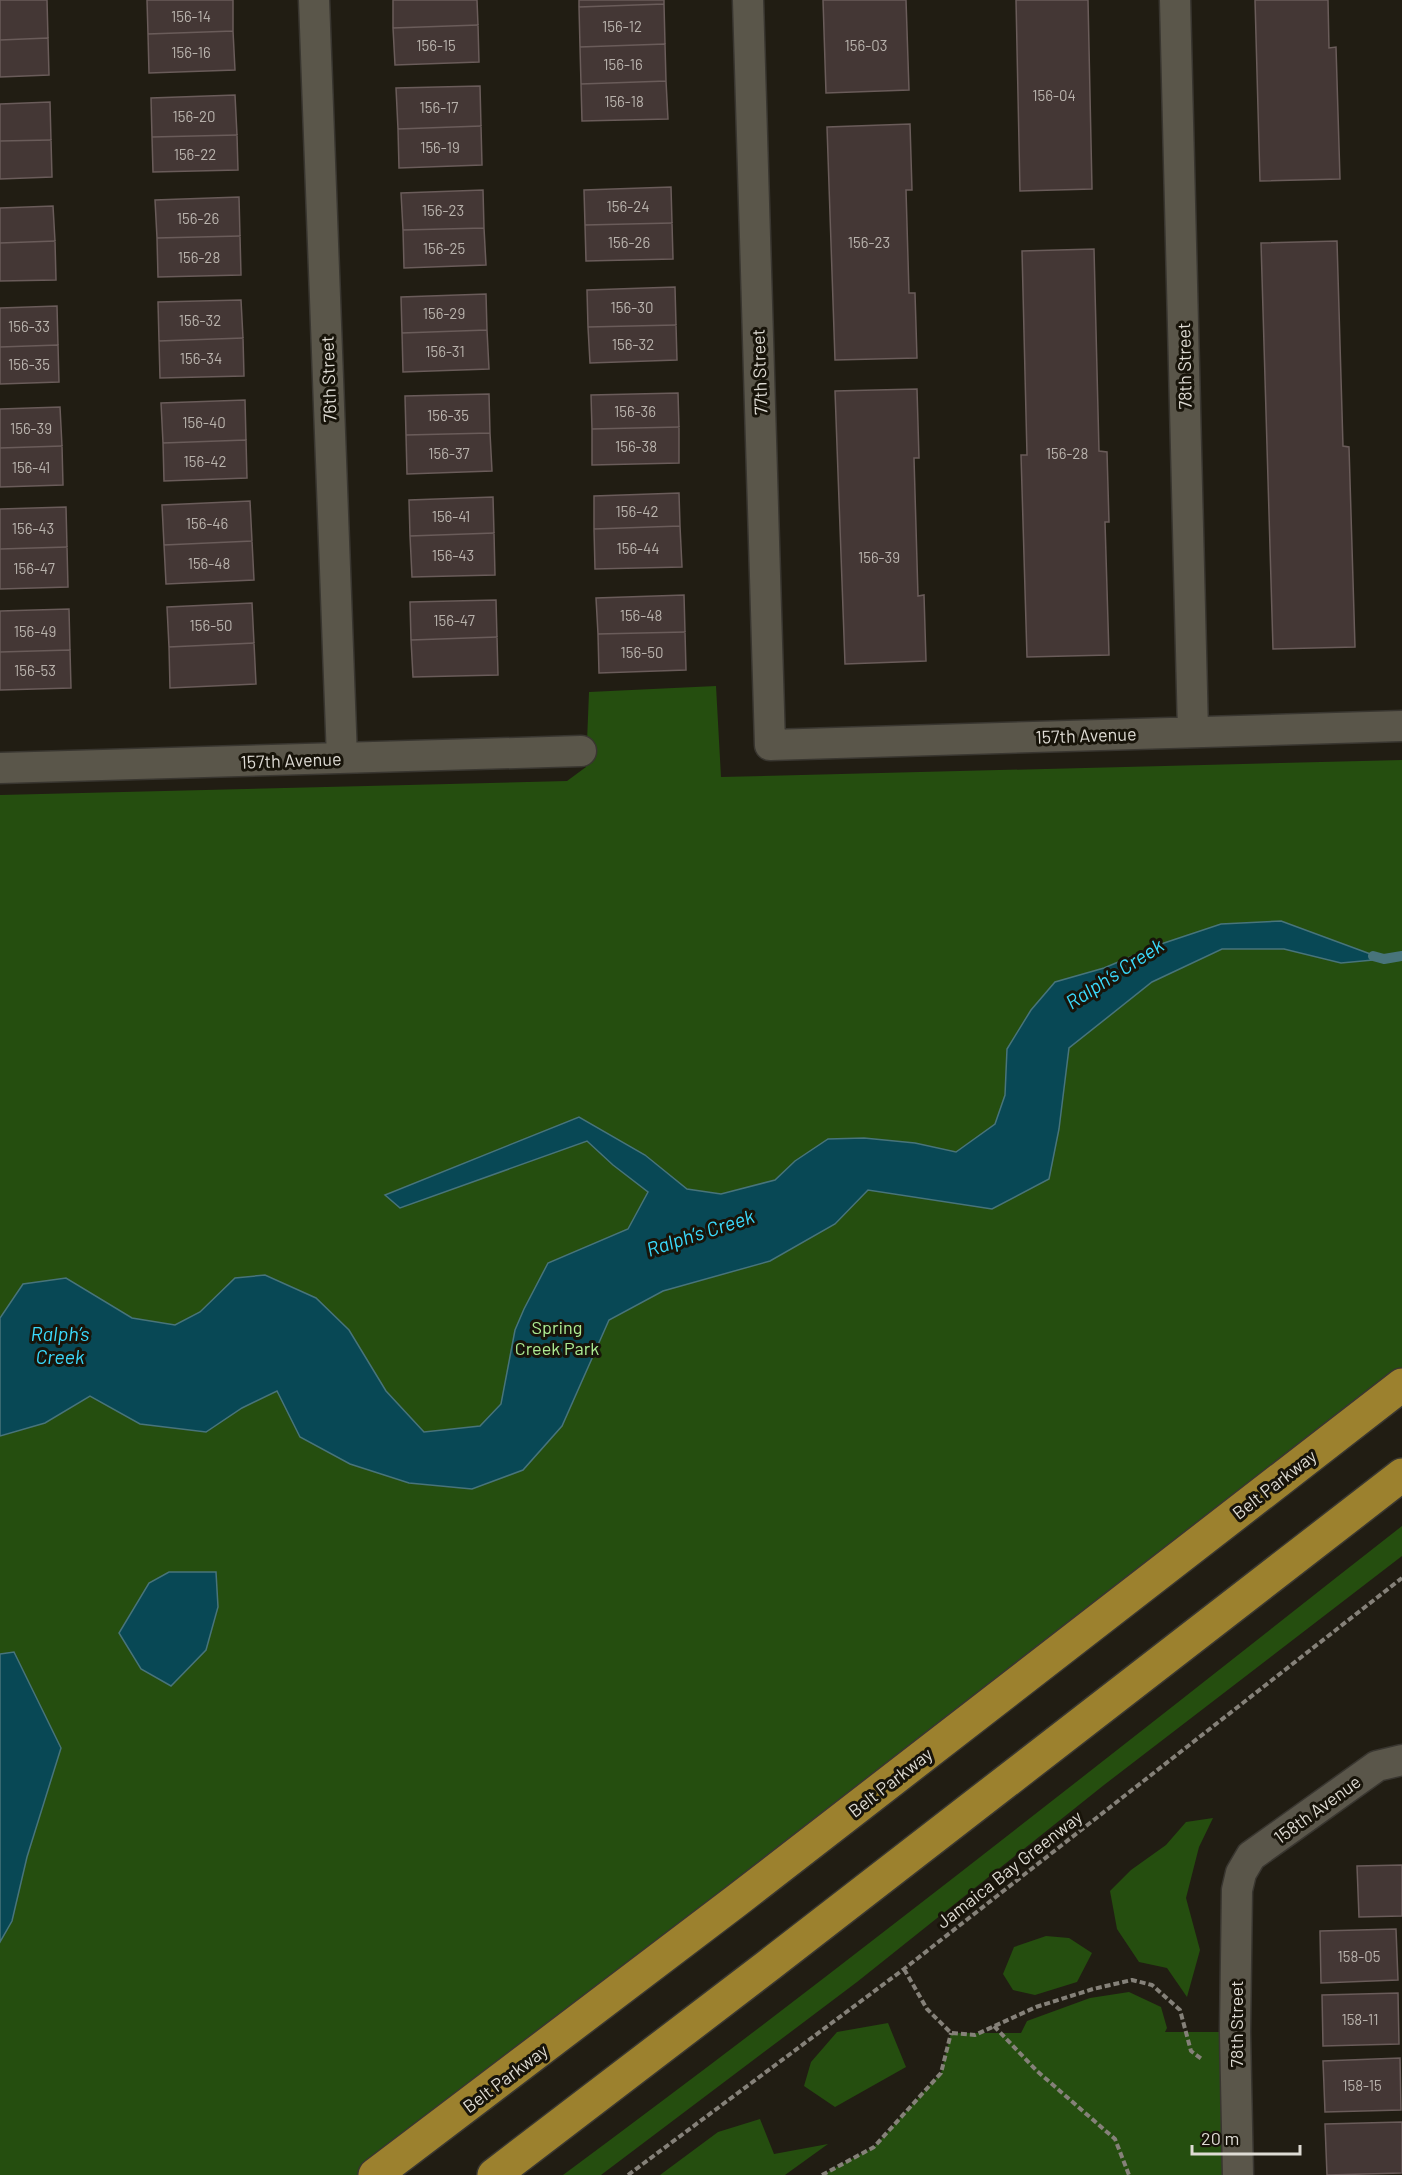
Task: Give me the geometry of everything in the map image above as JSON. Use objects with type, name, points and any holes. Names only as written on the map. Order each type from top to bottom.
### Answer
[{"type":"highway","name":"Belt Parkway","points":[[375,2175],[736,1901],[1402,1385]]},
{"type":"highway","points":[[494,2175],[1402,1475]]},
{"type":"street","name":"76th Street","points":[[314,0],[342,758]]},
{"type":"street","name":"77th Street","points":[[748,0],[770,745]]},
{"type":"street","name":"78th Street","points":[[1175,0],[1193,732]]},
{"type":"street","name":"157th Avenue","points":[[770,745],[1402,726]]},
{"type":"street","name":"157th Avenue","points":[[0,768],[581,751]]},
{"type":"street","name":"158th Avenue","points":[[1241,1873],[1251,1857],[1377,1766],[1402,1760]]},
{"type":"street","name":"78th Street","points":[[1238,2175],[1235,2086],[1237,1890],[1241,1873]]},
{"type":"path","name":"Jamaica Bay Greenway","points":[[628,2175],[904,1969],[1402,1578]]},
{"type":"path","points":[[904,1969],[927,2009],[951,2033],[975,2035],[1036,2007],[1093,1989],[1132,1980],[1152,1985],[1180,2010],[1191,2051],[1235,2086]]},
{"type":"path","points":[[994,2026],[1037,2071],[1115,2139],[1129,2175]]},
{"type":"path","points":[[822,2175],[874,2147],[941,2073],[951,2033]]},
{"type":"green space","name":"Spring Creek Park","points":[[716,686],[721,777],[1402,760],[1402,1385],[370,2175],[0,2175],[0,795],[567,781],[586,767],[589,692]]},
{"type":"green space","points":[[1402,1526],[1402,1556],[1104,1785],[857,1982],[601,2175],[563,2175],[880,1935]]},
{"type":"green space","points":[[1213,1818],[1199,1847],[1186,1898],[1200,1950],[1187,1997],[1167,1968],[1139,1962],[1117,1929],[1110,1891],[1131,1870],[1166,1845],[1186,1822]]},
{"type":"green space","points":[[1046,1936],[1069,1938],[1092,1953],[1077,1982],[1035,1995],[1013,1990],[1003,1974],[1014,1947]]},
{"type":"green space","points":[[1129,1992],[1161,2007],[1167,2028],[1165,2032],[1235,2032],[1238,2175],[822,2175],[874,2147],[941,2073],[951,2033],[1021,2033],[1027,2021],[1090,1998]]},
{"type":"green space","points":[[888,2023],[906,2067],[835,2107],[804,2086],[811,2062],[837,2032]]},
{"type":"green space","points":[[760,2119],[774,2154],[828,2144],[785,2175],[660,2175],[718,2132]]},
{"type":"water","name":"Ralph’s Creek","points":[[1281,921],[1384,959],[1341,963],[1284,949],[1222,949],[1152,982],[1069,1048],[1059,1129],[1049,1179],[992,1209],[868,1190],[835,1224],[770,1261],[663,1291],[609,1320],[562,1426],[523,1470],[472,1489],[409,1483],[350,1464],[300,1437],[277,1391],[242,1408],[206,1432],[140,1424],[90,1396],[45,1423],[0,1436],[0,1318],[23,1284],[66,1278],[132,1318],[175,1325],[200,1312],[235,1278],[265,1275],[316,1298],[349,1330],[386,1391],[424,1432],[480,1426],[501,1404],[515,1330],[548,1263],[628,1229],[648,1192],[587,1141],[400,1208],[385,1195],[579,1117],[645,1155],[687,1189],[721,1194],[775,1180],[795,1161],[828,1139],[864,1138],[915,1143],[956,1152],[995,1124],[1005,1095],[1007,1049],[1031,1010],[1055,982],[1104,968],[1161,944],[1221,924]]},
{"type":"water","points":[[169,1572],[216,1572],[218,1607],[206,1650],[171,1686],[141,1669],[119,1633],[149,1583]]},
{"type":"water","points":[[14,1652],[61,1748],[27,1857],[12,1921],[0,1942],[0,1654]]},
{"type":"building","points":[[0,0],[47,0],[48,38],[0,40]]},
{"type":"building","points":[[147,0],[233,0],[233,31],[148,34]]},
{"type":"building","points":[[393,0],[477,0],[478,25],[393,28]]},
{"type":"building","points":[[579,0],[664,0],[664,4],[579,7]]},
{"type":"building","points":[[823,0],[906,0],[909,90],[826,93]]},
{"type":"building","points":[[1016,0],[1088,0],[1092,189],[1020,191]]},
{"type":"building","points":[[1255,0],[1328,0],[1329,48],[1336,47],[1340,179],[1260,181]]},
{"type":"building","points":[[664,4],[665,44],[580,47],[579,7]]},
{"type":"building","points":[[478,25],[479,62],[395,65],[393,28]]},
{"type":"building","points":[[233,31],[235,70],[149,73],[148,34]]},
{"type":"building","points":[[48,38],[49,75],[0,77],[0,40]]},
{"type":"building","points":[[665,44],[666,81],[581,84],[580,47]]},
{"type":"building","points":[[666,81],[668,119],[582,121],[581,84]]},
{"type":"building","points":[[480,86],[481,126],[398,129],[396,88]]},
{"type":"building","points":[[235,95],[237,135],[152,137],[151,98]]},
{"type":"building","points":[[50,102],[51,140],[0,141],[0,104]]},
{"type":"building","points":[[910,124],[912,190],[906,190],[909,293],[915,293],[917,358],[835,360],[827,127]]},
{"type":"building","points":[[481,126],[482,165],[399,168],[398,129]]},
{"type":"building","points":[[237,135],[238,170],[153,172],[152,137]]},
{"type":"building","points":[[51,140],[52,177],[0,179],[0,141]]},
{"type":"building","points":[[671,187],[672,223],[585,225],[584,190]]},
{"type":"building","points":[[483,190],[484,228],[403,230],[401,193]]},
{"type":"building","points":[[239,197],[240,236],[157,238],[155,200]]},
{"type":"building","points":[[53,206],[55,241],[0,243],[0,208]]},
{"type":"building","points":[[672,223],[673,259],[586,261],[585,225]]},
{"type":"building","points":[[484,228],[486,265],[404,268],[403,230]]},
{"type":"building","points":[[240,236],[241,275],[158,277],[157,238]]},
{"type":"building","points":[[55,241],[56,280],[0,281],[0,243]]},
{"type":"building","points":[[1337,241],[1343,446],[1349,447],[1355,647],[1273,649],[1261,243]]},
{"type":"building","points":[[1094,249],[1099,451],[1107,452],[1109,522],[1105,522],[1109,655],[1027,657],[1021,455],[1027,455],[1022,251]]},
{"type":"building","points":[[675,287],[676,325],[588,327],[587,290]]},
{"type":"building","points":[[486,294],[487,330],[402,333],[401,297]]},
{"type":"building","points":[[241,300],[243,338],[159,341],[158,302]]},
{"type":"building","points":[[57,306],[58,345],[0,347],[0,308]]},
{"type":"building","points":[[676,325],[677,360],[590,363],[588,327]]},
{"type":"building","points":[[487,330],[489,369],[403,372],[402,333]]},
{"type":"building","points":[[243,338],[244,376],[160,378],[159,341]]},
{"type":"building","points":[[58,345],[59,382],[0,384],[0,347]]},
{"type":"building","points":[[917,389],[919,458],[914,458],[918,596],[924,595],[926,661],[845,664],[835,391]]},
{"type":"building","points":[[678,393],[679,427],[592,429],[591,395]]},
{"type":"building","points":[[489,394],[490,433],[406,435],[405,396]]},
{"type":"building","points":[[245,400],[246,440],[163,443],[161,403]]},
{"type":"building","points":[[60,407],[62,446],[0,448],[0,409]]},
{"type":"building","points":[[679,427],[679,463],[592,465],[592,429]]},
{"type":"building","points":[[490,433],[492,471],[407,474],[406,435]]},
{"type":"building","points":[[246,440],[247,478],[164,481],[163,443]]},
{"type":"building","points":[[62,446],[63,485],[0,487],[0,448]]},
{"type":"building","points":[[679,493],[680,526],[594,529],[594,496]]},
{"type":"building","points":[[493,497],[494,533],[410,536],[409,500]]},
{"type":"building","points":[[250,501],[252,541],[164,545],[162,505]]},
{"type":"building","points":[[66,507],[67,547],[0,549],[0,509]]},
{"type":"building","points":[[680,526],[682,567],[595,569],[594,529]]},
{"type":"building","points":[[494,533],[495,575],[412,577],[410,536]]},
{"type":"building","points":[[252,541],[254,580],[166,584],[164,545]]},
{"type":"building","points":[[67,547],[68,587],[0,589],[0,549]]},
{"type":"building","points":[[684,595],[685,632],[598,634],[596,598]]},
{"type":"building","points":[[496,600],[497,637],[411,640],[410,602]]},
{"type":"building","points":[[252,603],[254,643],[169,647],[167,607]]},
{"type":"building","points":[[69,609],[70,650],[0,652],[0,611]]},
{"type":"building","points":[[685,632],[686,670],[599,673],[598,634]]},
{"type":"building","points":[[497,637],[498,675],[413,677],[411,640]]},
{"type":"building","points":[[254,643],[256,684],[170,688],[169,647]]},
{"type":"building","points":[[70,650],[71,688],[0,690],[0,652]]},
{"type":"building","points":[[1402,1865],[1402,1916],[1359,1917],[1357,1866]]},
{"type":"building","points":[[1396,1929],[1398,1980],[1321,1983],[1320,1931]]},
{"type":"building","points":[[1398,1993],[1399,2044],[1323,2046],[1322,1995]]},
{"type":"building","points":[[1400,2058],[1401,2110],[1325,2112],[1323,2061]]},
{"type":"building","points":[[1402,2122],[1402,2173],[1327,2175],[1325,2124]]},
{"type":"waterway","name":"Ralph’s Creek","points":[[1373,956],[1384,959],[1402,956]]}]
